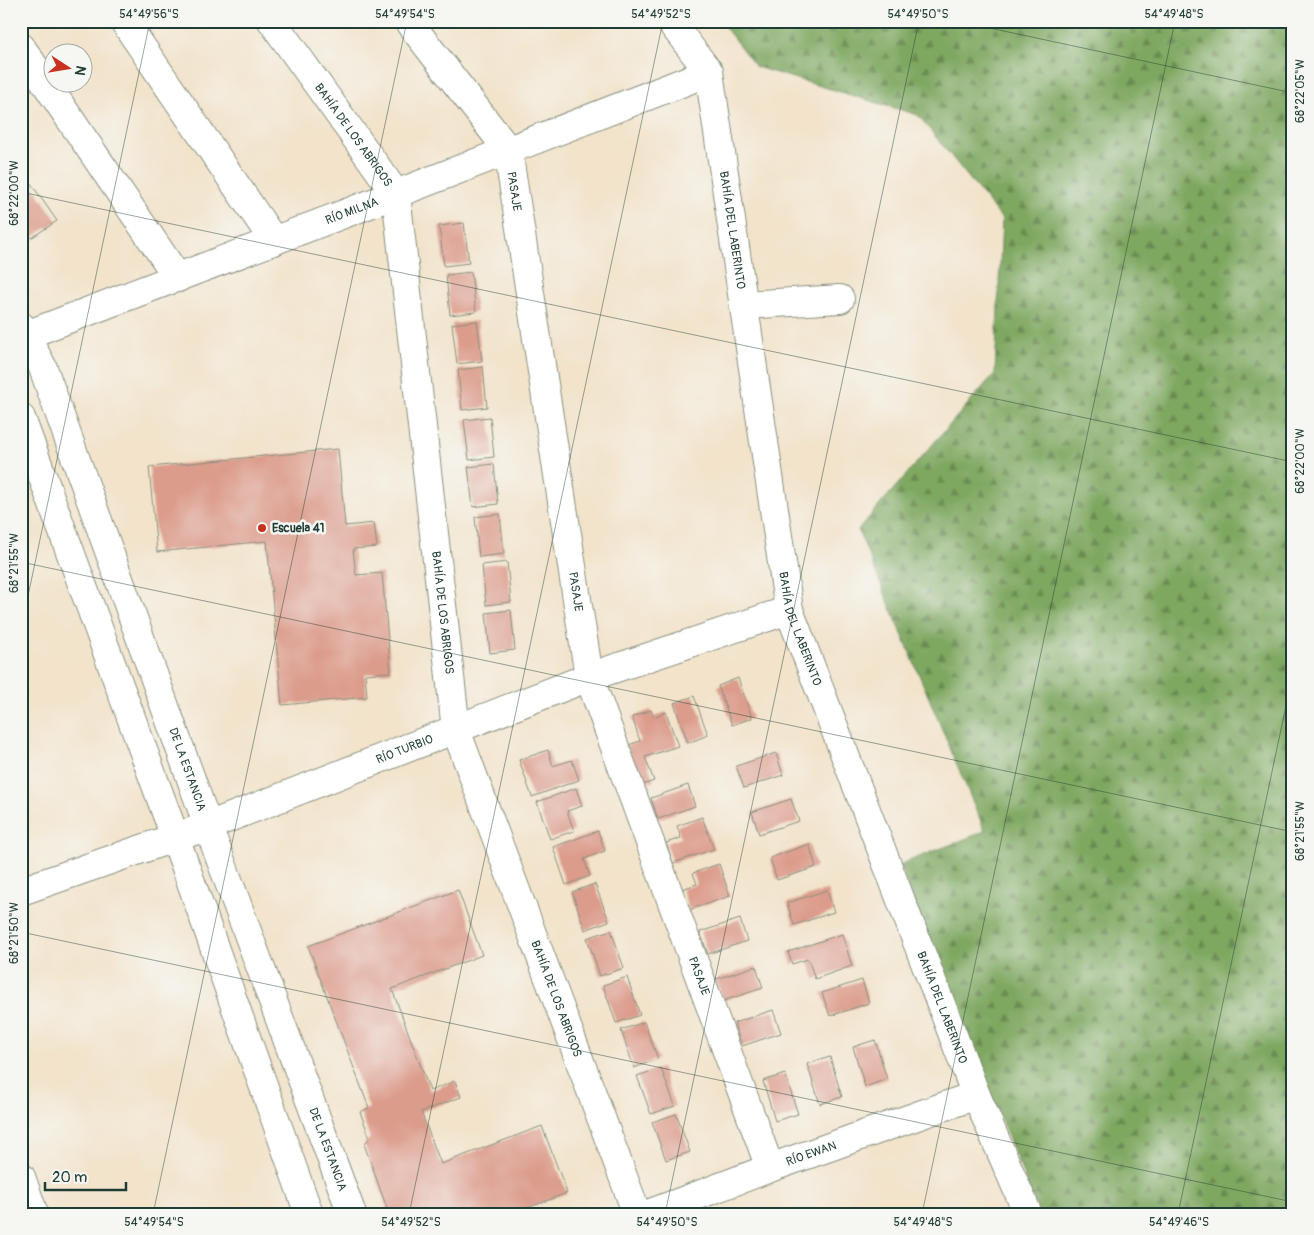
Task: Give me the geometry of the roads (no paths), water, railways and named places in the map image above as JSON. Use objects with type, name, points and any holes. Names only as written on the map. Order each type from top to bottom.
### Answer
[{"type":"street","points":[[124,21],[274,240]]},
{"type":"street","name":"BAHÍA DE LOS ABRIGOS","points":[[272,21],[396,194],[456,730],[637,1214]]},
{"type":"street","name":"PASAJE","points":[[408,21],[508,150],[589,677],[770,1168]]},
{"type":"street","name":"BAHÍA DEL LABERINTO","points":[[670,21],[709,72],[789,610],[976,1095],[1028,1214]]},
{"type":"street","points":[[21,47],[178,278]]},
{"type":"street","name":"RÍO MILNA","points":[[23,333],[178,278],[709,72]]},
{"type":"street","points":[[744,305],[840,299]]},
{"type":"street","name":"DE LA ESTANCIA","points":[[23,333],[43,368],[208,826],[352,1214]]},
{"type":"street","points":[[21,418],[309,1214]]},
{"type":"street","name":"RÍO TURBIO","points":[[21,891],[208,826],[589,677],[789,610]]},
{"type":"street","name":"RÍO EWAN","points":[[648,1214],[770,1168],[976,1095]]},
{"type":"street","points":[[21,1177],[34,1214]]},
{"type":"place","name":"Escuela 41","points":[[262,528]]}]
